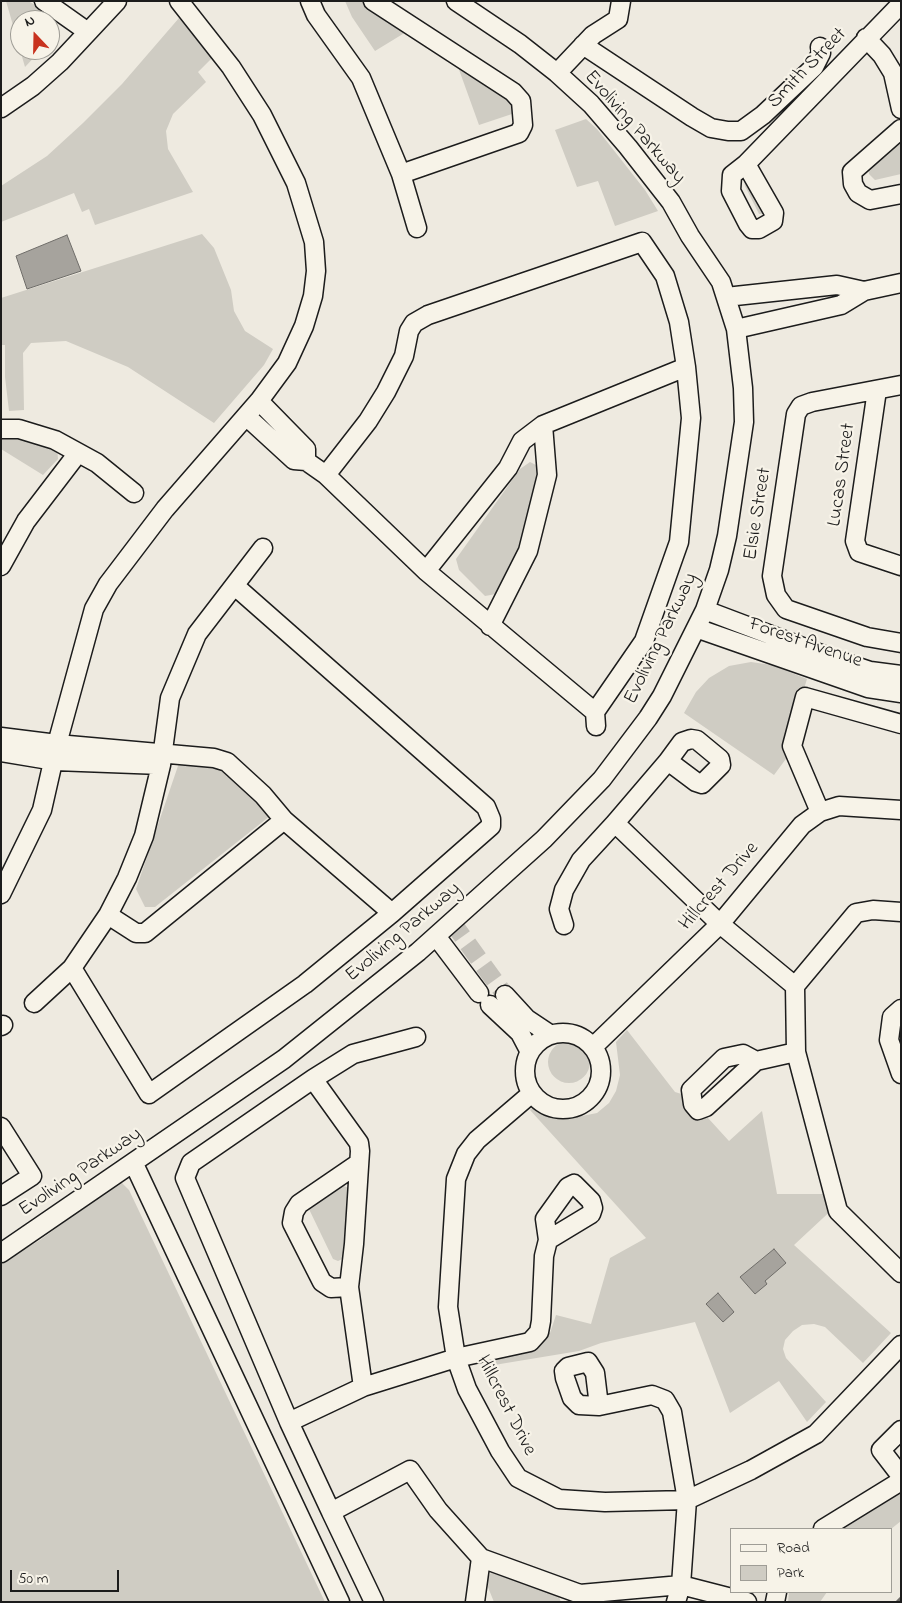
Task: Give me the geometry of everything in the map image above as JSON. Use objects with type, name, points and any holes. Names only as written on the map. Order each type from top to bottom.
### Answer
[{"type":"street","points":[[44,1],[88,32]]},
{"type":"street","points":[[1,108],[33,86],[60,62],[118,1]]},
{"type":"street","points":[[1,894],[42,810],[94,609],[108,584],[165,509],[259,402],[287,363],[304,326],[312,296],[316,271],[314,242],[296,183],[266,122],[230,67],[179,1]]},
{"type":"street","points":[[310,1],[316,16],[360,78],[401,174],[417,228]]},
{"type":"street","points":[[372,1],[513,92],[521,101],[524,125],[519,133],[401,174]]},
{"type":"street","name":"Evoliving Parkway","points":[[1,1253],[134,1164],[284,1059],[436,936],[544,839],[602,779],[653,711],[705,610],[727,536],[744,422],[743,388],[736,330],[721,282],[690,236],[671,202],[591,104],[557,73],[520,44],[456,1]]},
{"type":"street","points":[[557,73],[593,35],[618,19],[621,1]]},
{"type":"street","name":"Smith Street","points":[[746,164],[901,4]]},
{"type":"street","points":[[866,38],[882,55],[893,73],[901,109]]},
{"type":"street","points":[[583,45],[692,117],[711,128],[728,131],[740,131],[763,115],[814,67],[821,53],[820,47]]},
{"type":"street","points":[[901,129],[852,172],[853,184],[858,193],[870,200],[901,194]]},
{"type":"street","points":[[246,416],[294,460],[306,461],[326,474],[426,571],[596,719],[644,641],[679,542],[691,418],[679,322],[665,276],[642,242],[428,314],[414,323],[410,331],[404,356],[386,392],[368,421],[326,474]]},
{"type":"street","points":[[736,330],[841,305],[864,291],[901,283]]},
{"type":"street","points":[[726,297],[838,285],[864,291]]},
{"type":"street","points":[[426,571],[508,468],[522,441],[543,425],[686,367]]},
{"type":"street","name":"Elsie Street","points":[[901,385],[812,402],[801,406],[796,414],[772,576],[776,595],[786,609],[867,637],[901,643]]},
{"type":"street","name":"Lucas Street","points":[[877,390],[855,541],[858,552],[901,566]]},
{"type":"street","points":[[259,402],[306,449],[306,461]]},
{"type":"street","points":[[490,626],[528,551],[547,475],[543,425]]},
{"type":"street","points":[[1,429],[20,429],[55,440],[97,463],[134,493]]},
{"type":"street","points":[[1,566],[26,522],[78,453]]},
{"type":"street","points":[[34,1003],[72,968],[108,915],[144,836],[161,759],[170,698],[196,634],[264,548]]},
{"type":"street","points":[[72,968],[149,1094],[305,984],[392,913],[491,826],[491,819],[486,807],[234,586]]},
{"type":"street","name":"Forest Avenue","points":[[705,610],[870,671],[901,675]]},
{"type":"street","name":"Forest Avenue","points":[[696,628],[868,688],[901,693]]},
{"type":"street","points":[[820,812],[792,746],[805,697],[821,654]]},
{"type":"street","points":[[805,697],[901,724]]},
{"type":"street","points":[[1,737],[56,753]]},
{"type":"street","points":[[1,752],[161,759],[214,758],[227,762],[263,794],[284,820],[392,913]]},
{"type":"street","points":[[564,926],[559,909],[564,890],[581,860],[616,823],[668,761]]},
{"type":"street","name":"Hillcrest Drive","points":[[593,1047],[720,924],[802,825],[820,812],[839,806],[901,810]]},
{"type":"street","points":[[108,915],[136,933],[145,933],[284,820]]},
{"type":"street","points":[[616,823],[720,924],[795,986]]},
{"type":"street","points":[[901,912],[873,910],[856,913],[795,986],[796,1052],[838,1211],[901,1273]]},
{"type":"street","points":[[436,936],[485,999],[520,1032],[530,1052]]},
{"type":"street","points":[[505,995],[527,1019],[551,1035]]},
{"type":"street","points":[[901,1009],[892,1017],[889,1040],[901,1074]]},
{"type":"street","points":[[569,1033],[578,1036],[593,1047],[601,1064],[600,1082],[597,1091],[583,1104],[565,1110],[556,1109],[538,1100],[532,1094],[525,1078],[525,1069],[530,1052],[542,1039],[551,1035],[569,1033]]},
{"type":"street","points":[[374,1602],[289,1422],[185,1178],[191,1163],[313,1078],[353,1054],[416,1037]]},
{"type":"street","points":[[756,1060],[796,1052]]},
{"type":"street","points":[[313,1078],[358,1143],[354,1244],[349,1287],[363,1387]]},
{"type":"street","name":"Hillcrest Drive","points":[[532,1094],[477,1140],[466,1154],[456,1180],[448,1307],[456,1358],[467,1389],[500,1451],[518,1478],[559,1499],[605,1502],[687,1500],[751,1470],[816,1434],[901,1345]]},
{"type":"street","points":[[1,1126],[32,1176],[1,1196]]},
{"type":"street","points":[[349,1287],[330,1288],[322,1282],[292,1223],[294,1212],[299,1204],[358,1163]]},
{"type":"street","points":[[134,1164],[340,1602]]},
{"type":"street","points":[[289,1422],[363,1387],[456,1358],[530,1342],[539,1332],[544,1256],[548,1240]]},
{"type":"street","points":[[599,1406],[652,1395],[664,1400],[672,1412],[687,1500],[679,1593]]},
{"type":"street","points":[[901,1430],[881,1450],[901,1476]]},
{"type":"street","points":[[331,1512],[410,1470],[438,1510],[481,1558],[579,1598],[679,1593],[746,1602]]},
{"type":"street","points":[[825,1528],[901,1481]]},
{"type":"street","points":[[476,1602],[481,1558]]},
{"type":"green space","points":[[6,1],[28,1],[44,10],[10,10],[10,15]]},
{"type":"green space","points":[[345,1],[366,1],[411,29],[375,51],[352,17]]},
{"type":"green space","points":[[179,18],[212,58],[198,72],[206,82],[173,114],[166,131],[168,149],[193,192],[95,225],[89,209],[82,212],[74,193],[1,222],[1,186],[47,156],[83,123],[122,84]]},
{"type":"green space","points":[[453,53],[511,94],[517,108],[512,114],[479,125]]},
{"type":"green space","points":[[23,60],[32,60],[25,67]]},
{"type":"green space","points":[[586,119],[597,129],[645,190],[658,211],[615,226],[598,181],[577,187],[555,130]]},
{"type":"green space","points":[[901,139],[901,174],[875,180],[869,174],[868,165]]},
{"type":"green space","points":[[748,177],[768,214],[759,214],[745,186],[744,181]]},
{"type":"green space","points":[[202,234],[214,248],[231,290],[234,311],[245,331],[273,349],[264,365],[214,423],[128,367],[66,341],[31,343],[23,353],[24,410],[9,411],[5,377],[5,345],[1,345],[1,298]]},
{"type":"green space","points":[[12,434],[57,447],[58,459],[43,475],[1,449],[1,437]]},
{"type":"green space","points":[[530,462],[540,467],[524,538],[508,575],[496,594],[485,596],[459,570],[456,559],[520,469]]},
{"type":"green space","points":[[751,662],[772,665],[807,679],[795,718],[794,748],[774,775],[684,713],[696,692],[709,678],[729,666]]},
{"type":"green space","points":[[179,763],[224,763],[270,816],[155,907],[145,907],[136,889]]},
{"type":"green space","points":[[627,1030],[675,1092],[688,1096],[729,1141],[762,1111],[777,1194],[831,1194],[837,1205],[794,1245],[891,1333],[863,1363],[825,1327],[814,1324],[802,1325],[793,1331],[785,1340],[783,1349],[786,1358],[826,1402],[807,1422],[779,1381],[730,1413],[695,1322],[601,1343],[579,1351],[488,1366],[481,1349],[550,1333],[556,1315],[591,1324],[610,1258],[646,1238],[530,1110],[538,1103],[553,1114],[567,1119],[597,1113],[609,1103],[616,1091],[620,1075],[616,1042]]},
{"type":"green space","points":[[573,1041],[581,1044],[587,1050],[590,1062],[587,1074],[581,1080],[565,1083],[557,1080],[551,1074],[548,1058],[551,1050],[557,1044]]},
{"type":"green space","points":[[120,1181],[129,1190],[325,1602],[1,1602],[1,1263],[40,1240]]},
{"type":"green space","points":[[338,1184],[349,1188],[349,1256],[338,1261],[333,1259],[308,1207]]},
{"type":"green space","points":[[901,1491],[901,1521],[892,1528],[841,1528]]},
{"type":"green space","points":[[491,1573],[558,1594],[561,1602],[494,1602],[485,1580]]},
{"type":"green space","points":[[789,1593],[826,1593],[820,1602],[788,1602]]},
{"type":"shaded area","points":[[67,235],[81,271],[27,289],[16,256]]},
{"type":"shaded area","points":[[774,1249],[786,1263],[765,1281],[767,1284],[755,1294],[740,1277]]},
{"type":"shaded area","points":[[718,1293],[734,1312],[723,1322],[706,1304]]},
{"type":"waterway","points":[[898,1602],[901,1599]]},
{"type":"tunnel","points":[[452,922],[505,995]]}]
